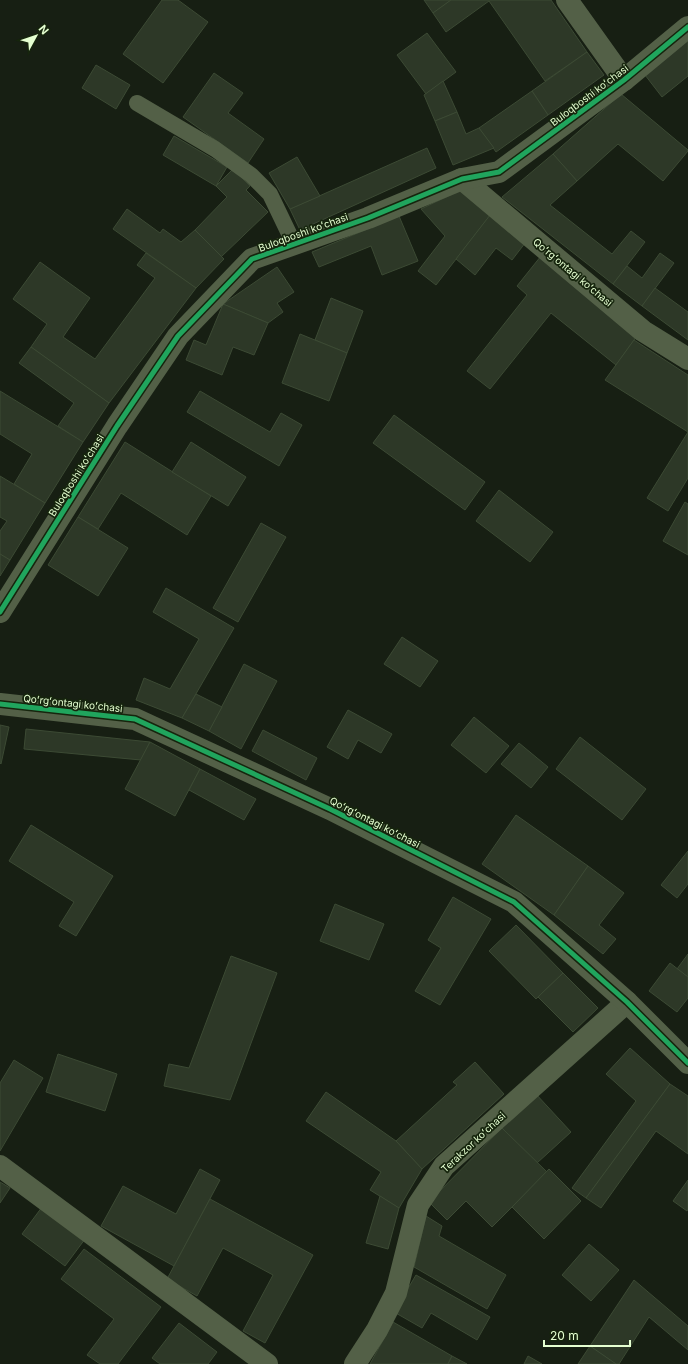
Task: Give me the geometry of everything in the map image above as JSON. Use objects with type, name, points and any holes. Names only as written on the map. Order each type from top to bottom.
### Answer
[{"type":"street","points":[[567,0],[624,80]]},
{"type":"street","name":"Buloqboshi koʻchasi","points":[[0,612],[117,426],[178,336],[252,260],[368,218],[462,178],[499,172],[624,80],[688,27]]},
{"type":"street","name":"Qoʻrgʻontagi koʻchasi","points":[[462,178],[643,331],[688,359]]},
{"type":"street","name":"Qoʻrgʻontagi koʻchasi","points":[[0,704],[135,719],[330,809],[514,902],[627,1002],[688,1063]]},
{"type":"street","name":"Terakzor koʻchasi","points":[[355,1364],[377,1330],[396,1293],[418,1205],[444,1166],[627,1002]]},
{"type":"street","points":[[0,1166],[267,1364]]},
{"type":"lane","points":[[137,103],[215,149],[252,175],[270,194],[294,244]]},
{"type":"building","points":[[162,0],[178,0],[208,22],[163,83],[123,54]]},
{"type":"building","points":[[424,0],[451,0],[433,13]]},
{"type":"building","points":[[451,0],[551,0],[587,52],[545,81],[489,1],[446,32],[433,13]]},
{"type":"building","points":[[427,33],[456,72],[426,94],[397,55]]},
{"type":"building","points":[[688,40],[688,76],[662,97],[645,75]]},
{"type":"building","points":[[587,52],[604,75],[548,115],[532,91]]},
{"type":"building","points":[[96,65],[130,85],[116,109],[82,88]]},
{"type":"building","points":[[214,73],[243,93],[228,113],[264,139],[248,163],[183,117]]},
{"type":"building","points":[[443,81],[457,112],[435,121],[424,95]]},
{"type":"building","points":[[532,91],[548,115],[496,152],[479,128]]},
{"type":"building","points":[[621,94],[688,151],[663,181],[618,144],[577,181],[553,154]]},
{"type":"building","points":[[457,112],[466,134],[479,128],[494,148],[453,165],[435,121]]},
{"type":"building","points":[[174,136],[227,167],[216,186],[163,155]]},
{"type":"building","points":[[427,148],[436,168],[300,230],[290,209]]},
{"type":"building","points":[[553,154],[577,181],[550,205],[612,254],[631,231],[645,242],[613,284],[502,197]]},
{"type":"building","points":[[297,157],[320,196],[290,209],[269,173]]},
{"type":"building","points":[[233,169],[250,186],[246,190],[268,212],[221,257],[195,230],[227,197],[216,186]]},
{"type":"building","points":[[465,188],[494,210],[436,285],[418,271],[445,236],[421,209]]},
{"type":"building","points":[[127,209],[160,233],[163,229],[181,242],[195,230],[224,259],[196,288],[113,229]]},
{"type":"building","points":[[494,210],[529,238],[512,260],[496,248],[475,275],[456,259]]},
{"type":"building","points":[[399,216],[418,261],[382,275],[371,246],[319,267],[312,252]]},
{"type":"building","points":[[146,253],[196,288],[109,403],[31,347],[47,324],[13,299],[40,262],[90,298],[63,337],[95,359],[155,278],[137,265]]},
{"type":"building","points":[[660,253],[674,263],[642,306],[613,284],[627,266],[642,278]]},
{"type":"building","points":[[541,256],[639,333],[616,365],[551,313],[490,389],[467,371],[527,295],[517,286]]},
{"type":"building","points":[[277,267],[294,292],[277,303],[283,312],[268,323],[223,304]]},
{"type":"building","points":[[655,288],[688,312],[688,340],[642,306]]},
{"type":"building","points":[[331,298],[363,311],[347,353],[315,340]]},
{"type":"building","points":[[223,304],[268,323],[254,355],[233,347],[222,375],[186,360],[194,340],[206,345]]},
{"type":"building","points":[[300,334],[347,353],[329,401],[282,383]]},
{"type":"building","points":[[634,340],[688,375],[688,432],[605,380]]},
{"type":"building","points":[[31,347],[109,403],[83,442],[58,426],[74,403],[19,363]]},
{"type":"building","points":[[0,391],[83,442],[45,503],[14,484],[32,454],[0,434]]},
{"type":"building","points":[[200,391],[270,432],[281,413],[302,425],[279,466],[187,412]]},
{"type":"building","points":[[394,415],[485,482],[465,510],[373,443]]},
{"type":"building","points":[[688,432],[688,478],[668,511],[647,498]]},
{"type":"building","points":[[125,442],[211,496],[187,535],[121,493],[98,529],[78,517]]},
{"type":"building","points":[[191,442],[246,477],[228,506],[172,472]]},
{"type":"building","points":[[0,476],[45,503],[10,560],[0,554],[0,531],[7,521],[0,517]]},
{"type":"building","points":[[499,490],[553,532],[530,562],[476,521]]},
{"type":"building","points":[[685,502],[688,504],[688,555],[663,541]]},
{"type":"building","points":[[78,517],[128,548],[98,596],[48,565]]},
{"type":"building","points":[[261,523],[286,537],[238,622],[213,608]]},
{"type":"building","points":[[0,554],[10,560],[0,576]]},
{"type":"building","points":[[166,588],[234,628],[182,718],[136,700],[144,678],[170,689],[199,639],[153,612]]},
{"type":"building","points":[[402,637],[438,661],[420,687],[384,664]]},
{"type":"building","points":[[244,664],[277,681],[241,749],[209,731]]},
{"type":"building","points":[[196,694],[222,707],[209,731],[182,718]]},
{"type":"building","points":[[348,710],[392,734],[381,753],[358,740],[348,759],[327,747]]},
{"type":"building","points":[[474,717],[509,746],[486,773],[451,745]]},
{"type":"building","points":[[0,725],[9,727],[1,764],[0,763]]},
{"type":"building","points":[[26,729],[150,742],[141,760],[24,749]]},
{"type":"building","points":[[263,730],[317,758],[306,780],[252,751]]},
{"type":"building","points":[[580,737],[646,789],[622,820],[556,769]]},
{"type":"building","points":[[150,742],[200,769],[175,816],[125,789]]},
{"type":"building","points":[[519,743],[548,767],[531,788],[501,764]]},
{"type":"building","points":[[200,769],[256,799],[244,820],[189,790]]},
{"type":"building","points":[[516,815],[588,866],[554,915],[482,864]]},
{"type":"building","points":[[31,825],[113,876],[76,936],[59,926],[74,902],[9,861]]},
{"type":"building","points":[[688,851],[688,884],[677,898],[661,885]]},
{"type":"building","points":[[588,866],[624,893],[599,925],[616,939],[603,954],[554,915]]},
{"type":"building","points":[[453,897],[491,919],[440,1005],[415,991],[441,948],[428,940]]},
{"type":"building","points":[[335,904],[384,924],[369,960],[320,941]]},
{"type":"building","points":[[516,925],[563,973],[536,999],[489,951]]},
{"type":"building","points":[[688,954],[688,977],[677,969]]},
{"type":"building","points":[[231,956],[277,973],[230,1100],[164,1086],[169,1064],[189,1068]]},
{"type":"building","points":[[670,963],[688,977],[688,998],[677,1012],[649,991]]},
{"type":"building","points":[[563,973],[598,1008],[573,1032],[538,997]]},
{"type":"building","points":[[630,1048],[670,1084],[586,1198],[572,1188],[636,1101],[606,1074]]},
{"type":"building","points":[[58,1054],[117,1074],[105,1111],[46,1092]]},
{"type":"building","points":[[14,1060],[43,1078],[0,1151],[0,1083]]},
{"type":"building","points":[[475,1062],[504,1094],[422,1169],[396,1141],[457,1085],[453,1082]]},
{"type":"building","points":[[670,1084],[688,1096],[688,1154],[656,1131],[601,1208],[586,1198]]},
{"type":"building","points":[[326,1092],[396,1141],[422,1169],[399,1208],[370,1190],[381,1172],[306,1121]]},
{"type":"building","points":[[535,1093],[571,1132],[537,1163],[499,1126]]},
{"type":"building","points":[[502,1128],[547,1172],[492,1227],[466,1201],[447,1220],[429,1202]]},
{"type":"building","points":[[200,1169],[220,1180],[174,1266],[101,1226],[123,1186],[176,1214]]},
{"type":"building","points":[[549,1169],[581,1201],[544,1239],[512,1207]]},
{"type":"building","points":[[688,1180],[688,1209],[687,1211],[673,1201]]},
{"type":"building","points":[[0,1182],[10,1188],[0,1203]]},
{"type":"building","points":[[380,1196],[399,1208],[388,1249],[366,1243]]},
{"type":"building","points":[[210,1199],[313,1255],[265,1343],[243,1331],[273,1275],[223,1248],[197,1296],[167,1279]]},
{"type":"building","points":[[45,1203],[88,1235],[65,1266],[22,1234]]},
{"type":"building","points":[[426,1216],[442,1226],[439,1236],[506,1275],[487,1309],[414,1267]]},
{"type":"building","points":[[589,1244],[619,1270],[591,1301],[562,1275]]},
{"type":"building","points":[[84,1249],[161,1307],[118,1364],[100,1364],[87,1355],[114,1319],[61,1279]]},
{"type":"building","points":[[416,1275],[490,1317],[477,1340],[431,1313],[422,1328],[394,1312]]},
{"type":"building","points":[[634,1280],[688,1326],[688,1350],[649,1317],[619,1364],[616,1364],[590,1346]]},
{"type":"building","points":[[393,1322],[452,1356],[448,1364],[370,1364]]},
{"type":"building","points":[[179,1323],[217,1352],[208,1364],[160,1364],[152,1358]]},
{"type":"building","points":[[590,1346],[616,1364],[578,1364]]},
{"type":"building","points":[[452,1356],[467,1364],[448,1364]]},
{"type":"building","points":[[528,1356],[542,1364],[524,1364]]},
{"type":"cycle path","points":[[0,612],[117,426],[178,336],[252,259],[368,218],[462,179],[499,172],[624,80],[688,27]]},
{"type":"cycle path","points":[[0,704],[135,719],[330,809],[514,902],[627,1002],[688,1063]]}]
